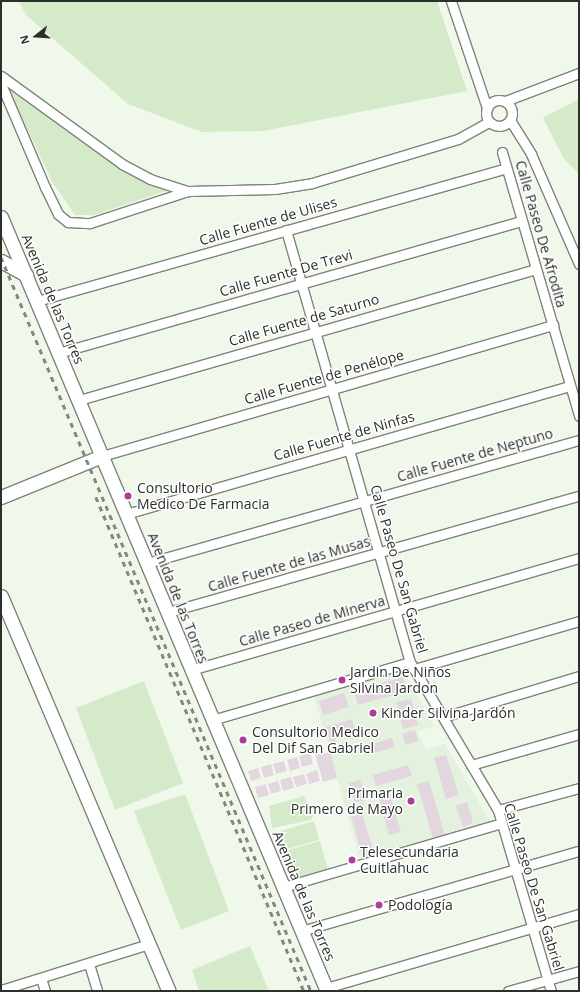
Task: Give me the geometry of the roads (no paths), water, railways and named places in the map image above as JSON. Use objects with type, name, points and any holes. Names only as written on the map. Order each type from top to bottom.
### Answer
[{"type":"main road","name":"Avenida de las Torres","points":[[1,217],[327,990]]},
{"type":"main road","points":[[1,261],[26,275]]},
{"type":"main road","points":[[1,497],[102,456]]},
{"type":"main road","points":[[1,596],[169,991]]},
{"type":"street","points":[[451,1],[487,108],[490,122]]},
{"type":"street","points":[[487,108],[496,100],[505,101],[579,73]]},
{"type":"street","points":[[1,76],[122,164],[150,179],[188,191]]},
{"type":"street","points":[[1,84],[45,188],[58,214],[68,222],[90,223],[188,191],[275,189],[312,183],[458,139],[490,122],[502,126],[510,120]]},
{"type":"street","points":[[505,101],[511,108],[510,120],[531,154],[579,264]]},
{"type":"street","name":"Calle Paseo De Afrodita","points":[[502,152],[579,416]]},
{"type":"street","name":"Calle Fuente de Ulises","points":[[37,301],[506,168]]},
{"type":"street","name":"Calle Fuente De Trevi","points":[[58,353],[522,221]]},
{"type":"street","name":"Calle Paseo De San Gabriel","points":[[286,230],[412,666],[498,810],[552,991]]},
{"type":"street","name":"Calle Fuente de Saturno","points":[[79,400],[536,269]]},
{"type":"street","name":"Calle Fuente de Penélope","points":[[102,456],[553,325]]},
{"type":"street","name":"Calle Fuente de Ninfas","points":[[126,514],[570,386]]},
{"type":"street","name":"Calle Fuente de Neptuno","points":[[147,563],[579,440]]},
{"type":"street","name":"Calle Fuente de las Musas","points":[[168,612],[579,496]]},
{"type":"street","name":"Calle Paseo de Minerva","points":[[191,670],[579,558]]},
{"type":"street","points":[[212,720],[579,621]]},
{"type":"street","points":[[443,717],[579,676]]},
{"type":"street","points":[[471,765],[579,734]]},
{"type":"street","points":[[498,810],[579,788]]},
{"type":"street","points":[[283,887],[502,823]]},
{"type":"street","points":[[301,931],[579,851]]},
{"type":"street","points":[[327,990],[579,914]]},
{"type":"street","points":[[1,990],[28,987],[41,978],[149,944]]},
{"type":"street","points":[[89,964],[97,991]]},
{"type":"street","points":[[508,991],[579,971]]},
{"type":"street","points":[[41,978],[45,991]]},
{"type":"railway","points":[[1,257],[311,991]]},
{"type":"railway","points":[[96,497],[304,991]]},
{"type":"place","name":"Consultorio Medico De Farmacia","points":[[128,496]]},
{"type":"place","name":"Jardin De Niños Silvina Jardon","points":[[342,680]]},
{"type":"place","name":"Kinder Silvina Jardón","points":[[373,713]]},
{"type":"place","name":"Consultorio Medico Del Dif San Gabriel","points":[[243,740]]},
{"type":"place","name":"Primaria Primero de Mayo","points":[[411,801]]},
{"type":"place","name":"Telesecundaria Cuitlahuac","points":[[352,860]]},
{"type":"place","name":"Podología","points":[[379,905]]}]
